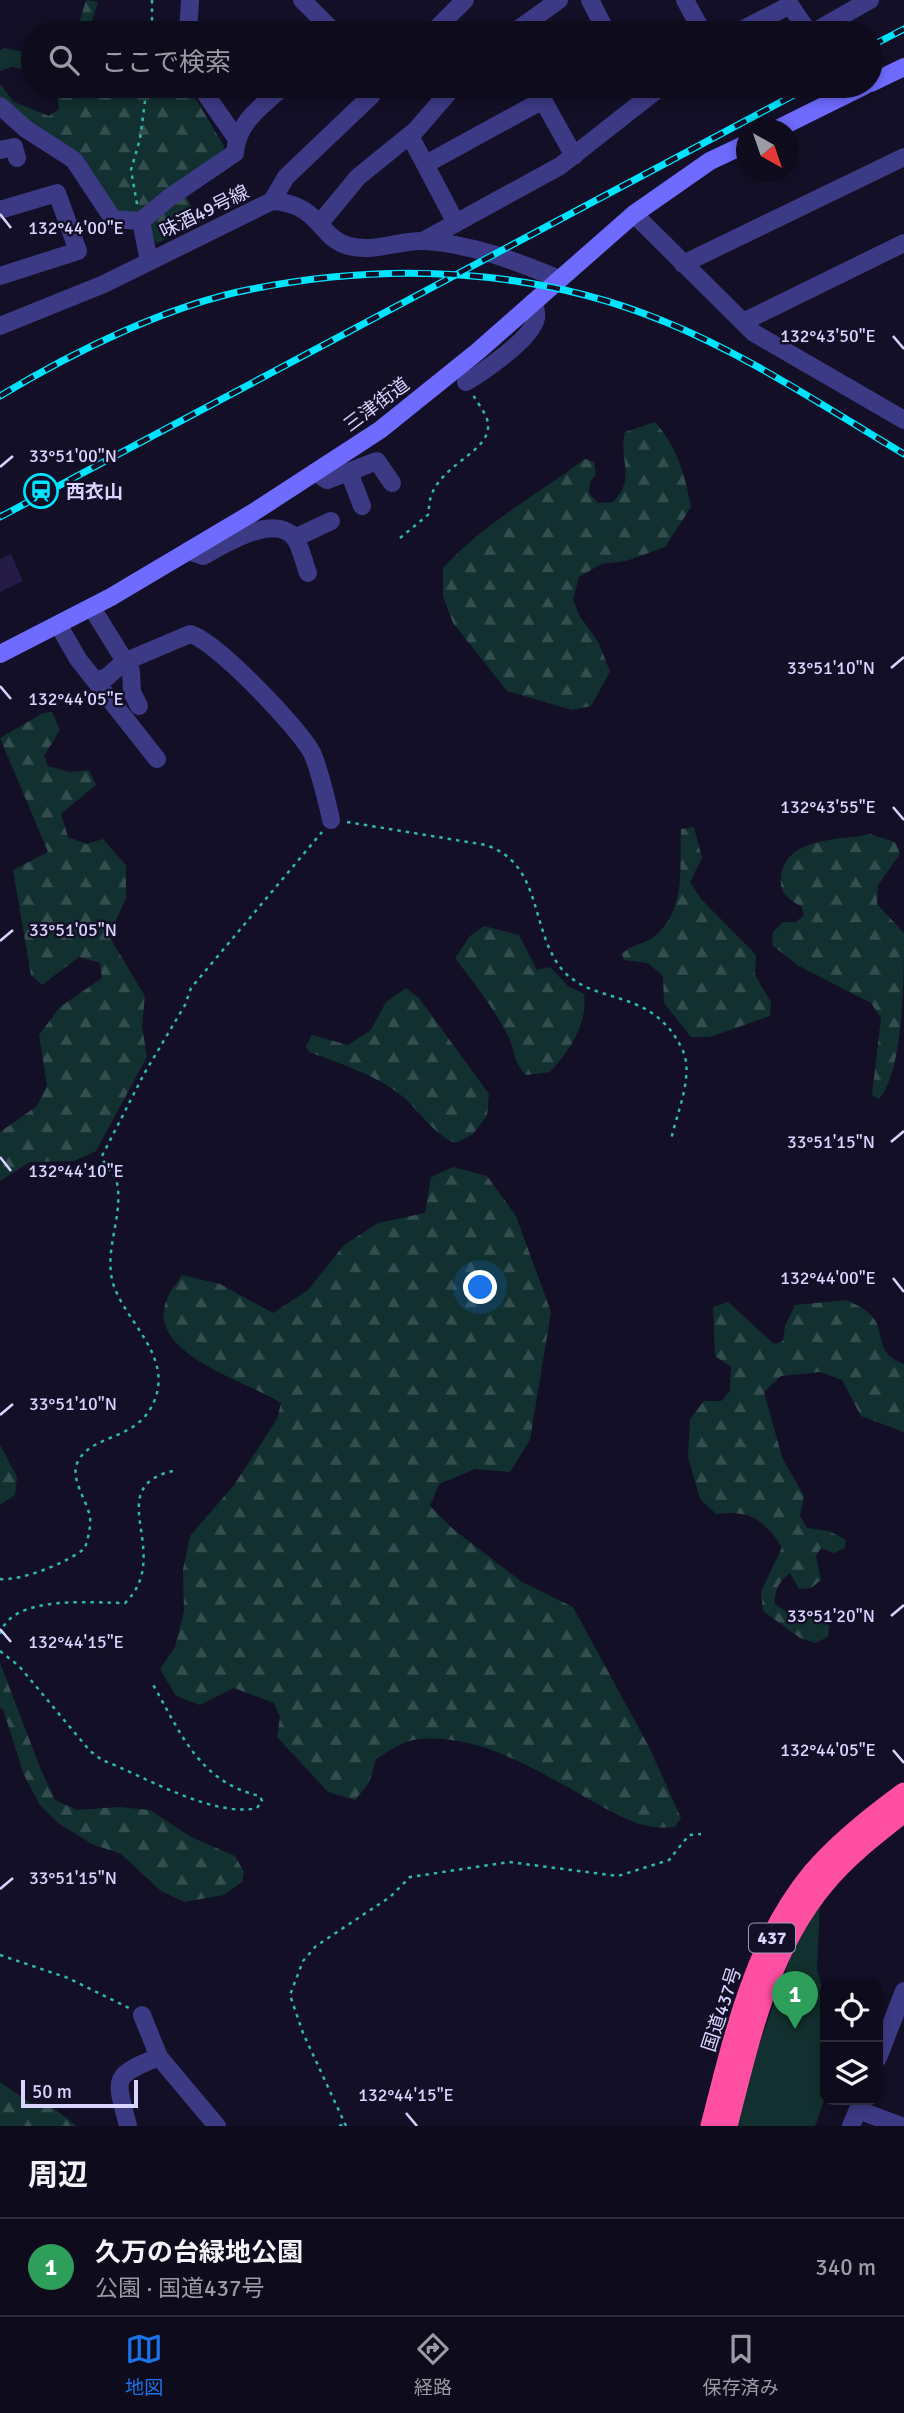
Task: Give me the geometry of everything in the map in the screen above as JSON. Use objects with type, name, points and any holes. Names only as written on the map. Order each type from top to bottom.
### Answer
[{"type":"highway","name":"国道437号","points":[[711,2126],[741,2012],[773,1936],[811,1875],[834,1851],[904,1793]]},
{"type":"highway","name":"国道437号","points":[[727,2126],[755,2017],[786,1943],[823,1885],[844,1862],[904,1812]]},
{"type":"street","points":[[189,21],[190,0]]},
{"type":"street","points":[[302,0],[323,21]]},
{"type":"street","points":[[444,21],[465,0]]},
{"type":"street","points":[[530,21],[559,0]]},
{"type":"street","points":[[590,0],[601,21]]},
{"type":"street","points":[[685,0],[696,21]]},
{"type":"street","points":[[832,21],[870,0]]},
{"type":"street","points":[[757,21],[789,2],[802,21]]},
{"type":"street","points":[[883,77],[904,67]]},
{"type":"street","points":[[209,98],[236,138]]},
{"type":"street","points":[[0,106],[26,129],[74,160],[113,219],[141,220],[235,153],[236,138],[242,127],[272,98]]},
{"type":"street","points":[[369,98],[286,177],[272,201],[298,206],[345,245],[361,249],[423,241],[497,254],[559,279]]},
{"type":"street","points":[[320,223],[358,177],[410,136],[443,98]]},
{"type":"street","points":[[425,164],[531,98]]},
{"type":"street","points":[[542,98],[574,156]]},
{"type":"street","points":[[423,241],[574,156],[634,98]]},
{"type":"street","points":[[793,119],[828,98]]},
{"type":"street","points":[[410,136],[456,223]]},
{"type":"street","points":[[0,150],[14,147],[18,158]]},
{"type":"street","name":"三津街道","points":[[0,654],[92,608],[380,430],[634,215],[710,162],[736,149]]},
{"type":"street","points":[[683,264],[904,157]]},
{"type":"street","points":[[0,210],[57,193],[78,251],[0,276]]},
{"type":"street","name":"味酒49号線","points":[[0,326],[104,284],[272,201]]},
{"type":"street","points":[[634,215],[754,333],[903,419]]},
{"type":"street","points":[[141,220],[149,261]]},
{"type":"street","points":[[743,322],[904,243]]},
{"type":"street","points":[[466,382],[498,364],[533,327],[537,316],[533,302]]},
{"type":"street","points":[[315,472],[327,480],[377,461],[392,483]]},
{"type":"street","points":[[349,472],[362,506]]},
{"type":"street","points":[[295,538],[331,521]]},
{"type":"street","points":[[188,551],[203,556],[267,529],[283,529],[295,538],[308,573]]},
{"type":"street","points":[[92,608],[131,671],[132,692],[139,706]]},
{"type":"street","points":[[59,626],[96,681],[158,759]]},
{"type":"street","points":[[96,681],[107,677],[124,662],[190,634],[201,636],[241,673],[301,736],[313,753],[331,820]]},
{"type":"street","points":[[883,2045],[904,1991]]},
{"type":"street","points":[[142,2015],[159,2057],[216,2126]]},
{"type":"street","points":[[128,2126],[120,2093],[120,2080],[126,2070],[159,2057]]},
{"type":"street","points":[[857,2112],[901,2126]]},
{"type":"path","points":[[152,0],[152,21]]},
{"type":"path","points":[[141,220],[131,170],[140,139],[145,98]]},
{"type":"path","points":[[400,538],[429,514],[430,497],[442,477],[457,461],[481,447],[488,438],[487,419],[466,382]]},
{"type":"path","points":[[0,1579],[22,1578],[74,1558],[85,1548],[90,1516],[76,1475],[78,1461],[89,1449],[136,1426],[155,1400],[159,1381],[156,1362],[144,1336],[124,1308],[111,1278],[109,1268],[118,1186],[102,1156],[185,1005],[191,988],[331,820],[486,845],[500,850],[514,862],[528,881],[550,947],[560,967],[586,987],[645,1007],[676,1037],[685,1056],[685,1078],[671,1140]]},
{"type":"path","points":[[0,1634],[3,1624],[18,1612],[49,1604],[125,1603],[135,1593],[142,1577],[145,1555],[137,1499],[142,1486],[159,1474],[177,1470]]},
{"type":"path","points":[[0,1651],[19,1666],[90,1751],[102,1760],[217,1807],[243,1811],[257,1808],[262,1801],[260,1796],[232,1789],[199,1761],[151,1681]]},
{"type":"path","points":[[339,2126],[346,2125],[303,2033],[290,1995],[303,1961],[316,1947],[390,1897],[410,1877],[509,1862],[618,1876],[669,1860],[689,1835],[701,1833]]},
{"type":"path","points":[[0,1955],[68,1978],[142,2015]]},
{"type":"green space","points":[[86,0],[98,2],[92,21],[80,21]]},
{"type":"green space","points":[[4,48],[21,52],[21,69],[12,67],[0,71],[0,50]]},
{"type":"green space","points":[[0,84],[14,102],[49,116],[59,109],[57,98],[195,98],[224,146],[222,158],[181,187],[200,223],[157,243],[147,229],[130,228],[118,223],[100,204],[71,155],[0,103]]},
{"type":"green space","points":[[655,422],[679,461],[691,507],[665,547],[626,561],[601,564],[579,577],[573,599],[579,615],[599,643],[610,672],[591,706],[572,710],[507,691],[453,623],[443,596],[443,568],[493,523],[585,459],[594,462],[596,475],[590,482],[589,493],[598,503],[613,502],[624,485],[625,432]]},
{"type":"green space","points":[[52,712],[60,730],[44,756],[48,766],[69,772],[89,770],[96,785],[61,814],[68,837],[86,844],[103,839],[126,865],[126,898],[109,936],[145,996],[142,1026],[147,1057],[96,1151],[74,1161],[30,1162],[0,1181],[0,1132],[37,1106],[47,1086],[39,1035],[60,1007],[102,978],[100,963],[79,957],[42,985],[31,975],[13,870],[48,852],[0,738],[43,713]]},
{"type":"green space","points":[[694,827],[702,858],[690,882],[701,899],[756,955],[755,975],[771,1002],[770,1016],[710,1037],[691,1037],[664,1003],[663,976],[648,963],[624,960],[622,954],[655,936],[672,913],[679,887],[681,829]]},
{"type":"green space","points":[[870,834],[895,842],[900,854],[878,885],[877,904],[904,933],[903,997],[898,1045],[887,1085],[879,1099],[872,1095],[881,1018],[871,1003],[799,966],[772,945],[773,932],[783,922],[796,922],[804,915],[801,906],[789,898],[782,888],[781,878],[785,864],[792,854],[815,843]]},
{"type":"green space","points":[[484,926],[519,935],[537,970],[550,967],[568,986],[584,994],[583,1016],[576,1036],[550,1072],[526,1075],[516,1060],[508,1036],[496,1016],[455,958],[470,936]]},
{"type":"green space","points":[[406,988],[419,998],[489,1094],[487,1116],[472,1135],[455,1143],[438,1132],[394,1090],[363,1073],[309,1052],[306,1046],[312,1035],[348,1045],[370,1031],[386,1002]]},
{"type":"green space","points":[[453,1167],[487,1176],[516,1216],[551,1312],[530,1440],[510,1472],[475,1469],[439,1484],[430,1506],[453,1529],[522,1582],[573,1607],[649,1747],[681,1818],[675,1827],[652,1827],[631,1821],[508,1757],[464,1742],[442,1739],[407,1742],[376,1759],[369,1783],[355,1800],[328,1792],[277,1737],[280,1717],[274,1703],[234,1688],[200,1705],[176,1696],[160,1669],[175,1647],[184,1611],[183,1569],[190,1536],[234,1485],[277,1419],[281,1403],[203,1364],[184,1351],[170,1336],[164,1318],[170,1293],[182,1275],[220,1284],[273,1313],[308,1290],[344,1245],[378,1223],[425,1213],[431,1177]]},
{"type":"green space","points":[[846,1300],[871,1316],[889,1355],[904,1364],[904,1432],[861,1416],[842,1380],[820,1372],[781,1376],[764,1392],[782,1457],[804,1496],[800,1516],[807,1528],[829,1531],[846,1540],[845,1548],[834,1553],[821,1548],[816,1556],[821,1580],[811,1588],[799,1589],[790,1573],[776,1591],[775,1604],[790,1614],[819,1609],[829,1622],[828,1637],[815,1643],[800,1638],[763,1611],[761,1592],[782,1547],[769,1529],[747,1515],[716,1514],[700,1499],[688,1457],[690,1419],[704,1401],[721,1401],[730,1391],[731,1367],[715,1356],[713,1307],[728,1302],[774,1344],[783,1341],[785,1326],[795,1305]]},
{"type":"green space","points":[[0,1445],[17,1477],[15,1495],[0,1505]]},
{"type":"green space","points":[[0,1663],[55,1800],[77,1810],[119,1807],[150,1810],[191,1837],[235,1856],[244,1872],[242,1882],[224,1895],[184,1902],[161,1891],[121,1854],[92,1844],[58,1823],[40,1805],[24,1775],[3,1709],[0,1708]]},
{"type":"green space","points":[[820,1903],[817,1970],[820,1981],[820,2105],[822,2105],[815,2126],[737,2126],[754,2059],[793,1950]]},
{"type":"green space","points":[[0,2082],[30,2103],[49,2105],[77,2126],[0,2126]]},
{"type":"building","points":[[11,554],[23,581],[0,592],[0,559]]},
{"type":"railway","points":[[883,40],[904,29]]},
{"type":"railway","points":[[0,517],[788,98]]},
{"type":"railway","points":[[0,396],[58,363],[122,332],[220,296],[303,280],[355,275],[460,275],[512,280],[563,290],[614,303],[663,321],[756,366],[904,454]]},
{"type":"place","name":"西衣山","points":[[41,491]]},
{"type":"place","name":"久万の台緑地公園","points":[[795,2029]]}]
